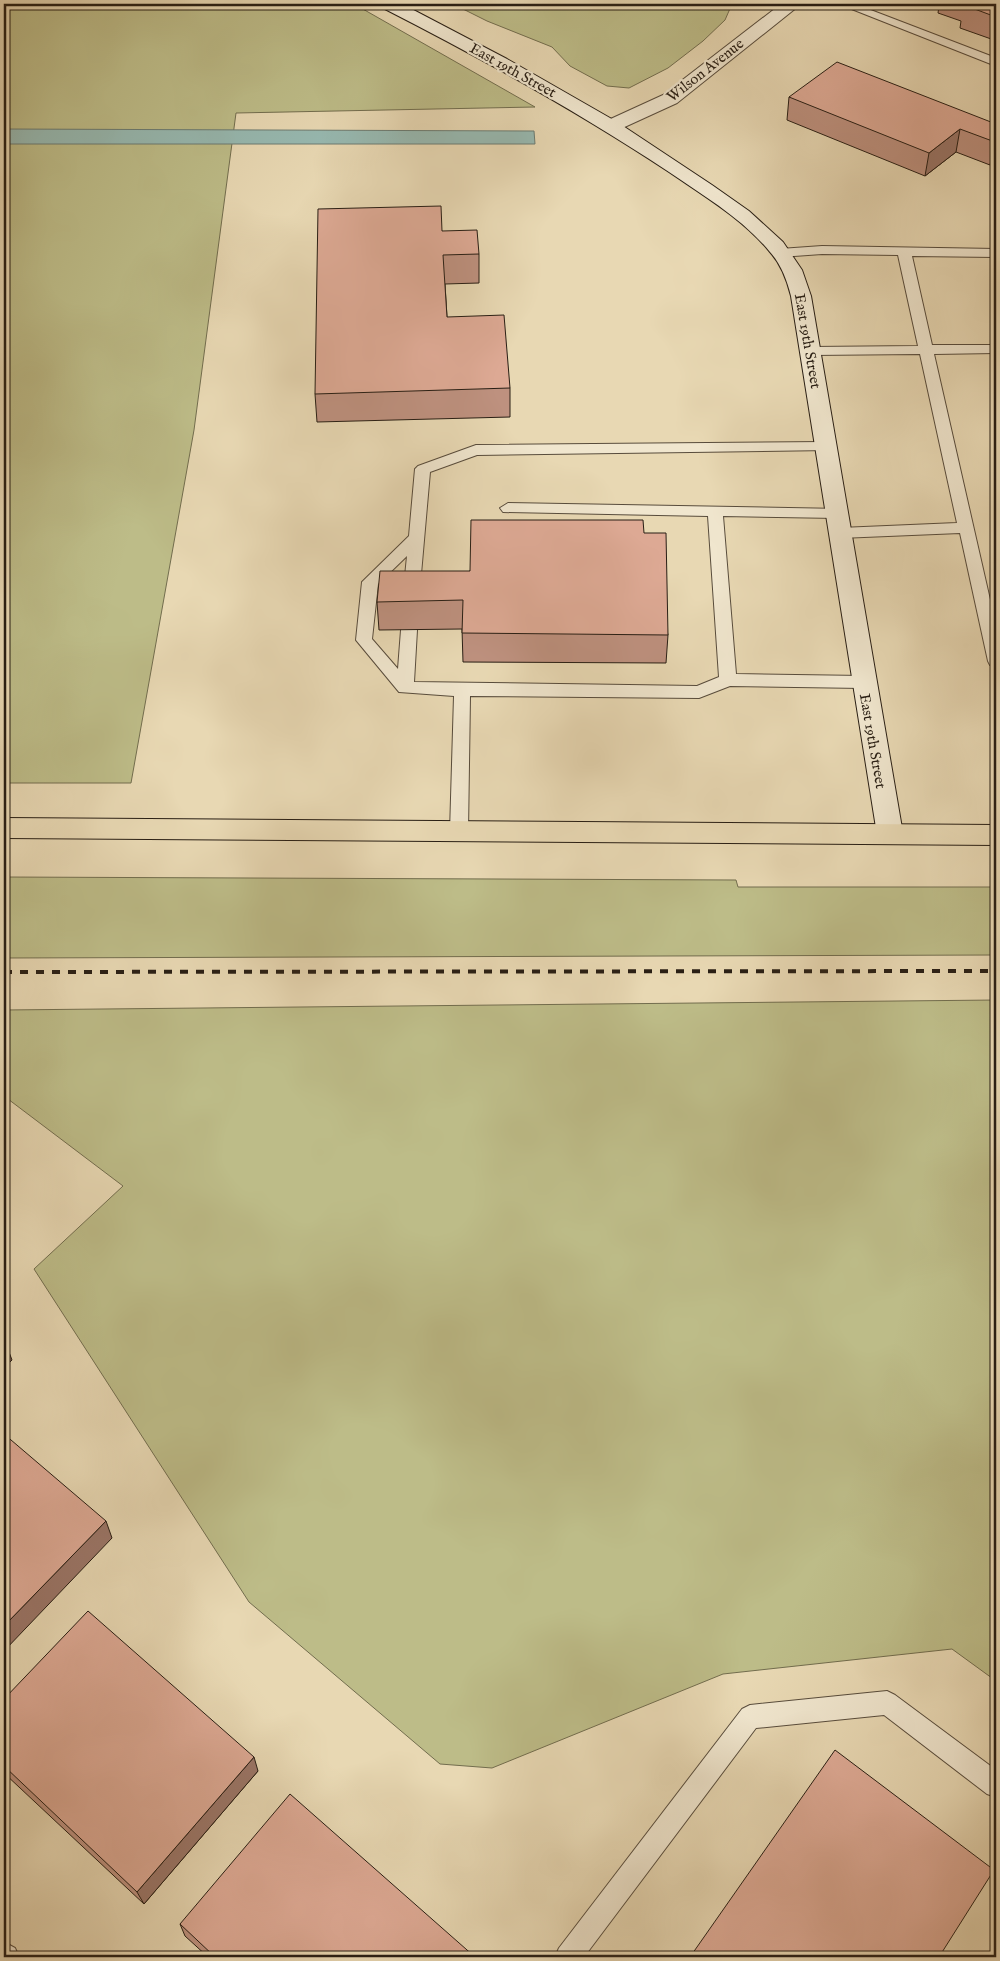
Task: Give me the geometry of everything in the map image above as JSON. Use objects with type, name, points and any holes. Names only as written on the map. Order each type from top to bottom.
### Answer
[{"type":"highway","points":[[4,828],[996,835]]},
{"type":"main road","name":"East 19th Street","points":[[389,4],[474,48],[611,126],[719,198],[762,232],[790,268],[800,290],[811,351],[824,447],[890,834]]},
{"type":"main road","name":"Wilson Avenue","points":[[611,126],[670,99],[792,4]]},
{"type":"lane","points":[[845,4],[996,62]]},
{"type":"lane","points":[[780,253],[822,250],[996,253]]},
{"type":"lane","points":[[904,251],[996,661]]},
{"type":"lane","points":[[811,351],[996,349]]},
{"type":"lane","points":[[411,600],[423,469],[476,450],[824,447]]},
{"type":"lane","points":[[508,508],[715,511],[838,523],[965,528]]},
{"type":"lane","points":[[715,511],[728,680]]},
{"type":"lane","points":[[417,537],[370,582],[364,640],[405,688],[699,692],[728,680],[863,682]]},
{"type":"lane","points":[[405,688],[409,630]]},
{"type":"lane","points":[[460,832],[462,690]]},
{"type":"lane","points":[[568,1957],[750,1717],[887,1703],[996,1785]]},
{"type":"shaded area","points":[[4,4],[354,4],[535,107],[236,113],[194,430],[131,783],[4,783]]},
{"type":"shaded area","points":[[453,4],[732,4],[725,20],[703,41],[668,68],[629,88],[607,86],[570,66],[552,47],[487,21]]},
{"type":"shaded area","points":[[4,877],[736,880],[738,887],[992,887],[996,883],[996,955],[4,958]]},
{"type":"shaded area","points":[[996,1000],[996,1681],[952,1649],[723,1674],[492,1768],[440,1764],[249,1602],[34,1269],[123,1186],[4,1096],[4,1010]]},
{"type":"water","points":[[4,129],[534,131],[535,144],[4,144]]},
{"type":"building","points":[[996,4],[996,17],[964,5]]},
{"type":"building","points":[[837,62],[996,124],[996,141],[960,129],[929,153],[789,97]]},
{"type":"building","points":[[441,206],[442,231],[477,230],[479,254],[443,255],[447,317],[504,315],[510,388],[315,394],[318,209]]},
{"type":"building","points":[[471,520],[643,520],[644,533],[666,533],[668,635],[462,633],[463,600],[377,602],[380,571],[470,571]]},
{"type":"building","points":[[4,1434],[106,1521],[4,1626]]},
{"type":"building","points":[[88,1611],[254,1757],[137,1892],[4,1766],[4,1699]]},
{"type":"building","points":[[835,1750],[994,1870],[939,1957],[690,1957]]},
{"type":"building","points":[[290,1794],[475,1957],[215,1957],[180,1924]]},
{"type":"railway","points":[[4,972],[996,971]]}]
